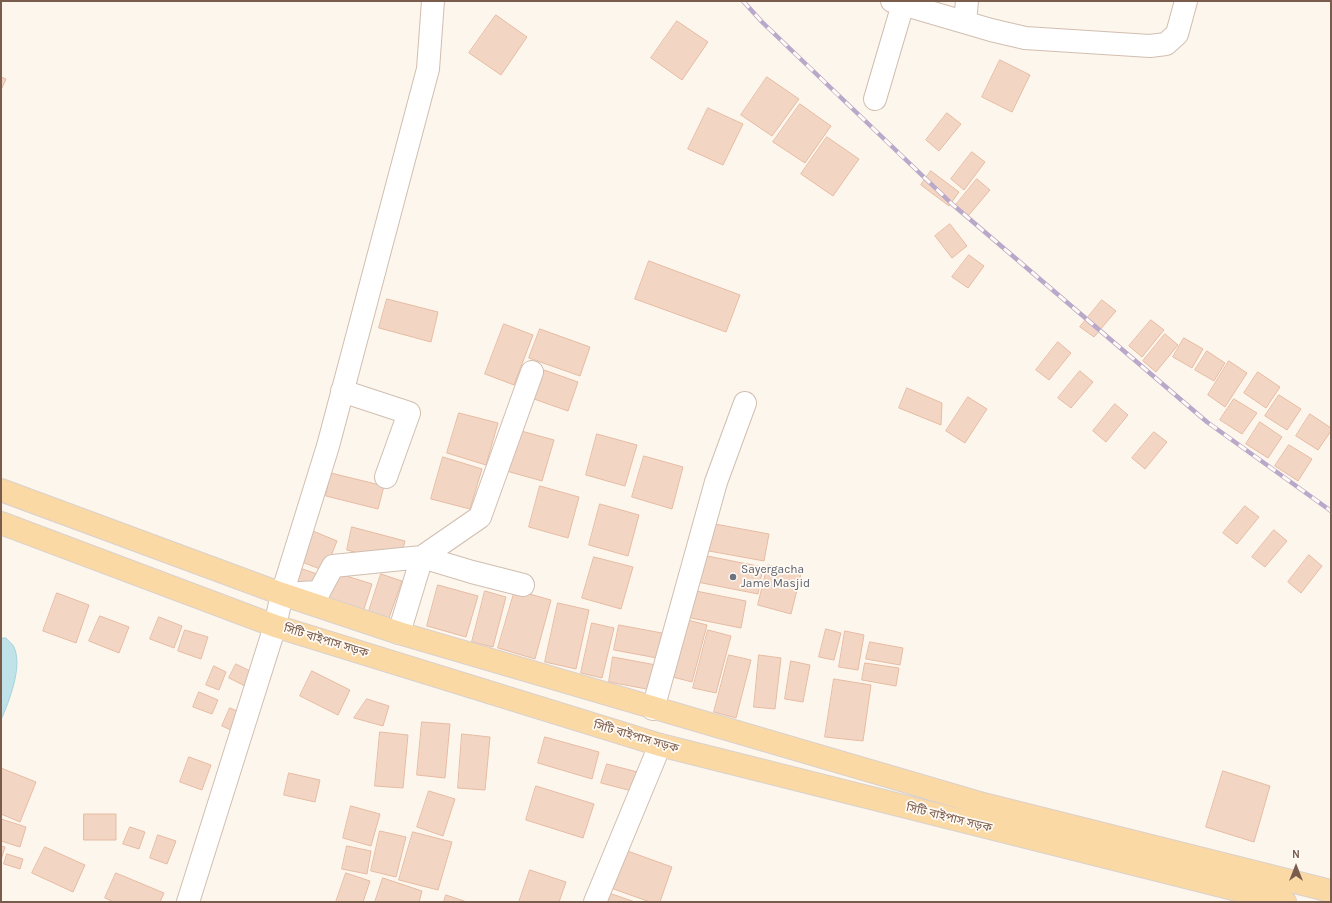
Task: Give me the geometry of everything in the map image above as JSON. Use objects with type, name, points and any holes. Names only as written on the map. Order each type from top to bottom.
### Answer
[{"type":"main road","points":[[1,490],[282,594],[399,633],[653,709],[983,804],[1331,891]]},
{"type":"main road","name":"সিটি বাইপাস সড়ক","points":[[1,523],[275,626],[660,745],[1285,902]]},
{"type":"street","points":[[188,902],[275,626],[282,594],[328,446],[428,69],[433,1]]},
{"type":"street","points":[[875,99],[897,3],[966,11],[1025,38],[1150,46],[1166,44],[1177,34],[1186,1]]},
{"type":"street","points":[[399,633],[422,557],[480,517],[532,372]]},
{"type":"street","points":[[342,391],[409,413],[386,477]]},
{"type":"street","points":[[653,709],[716,482],[744,403]]},
{"type":"street","points":[[282,594],[319,592],[333,566],[422,557],[472,572],[523,584]]},
{"type":"street","points":[[596,902],[660,745]]},
{"type":"water","points":[[1,638],[6,638],[13,646],[17,664],[14,684],[1,720]]},
{"type":"building","points":[[496,15],[527,37],[501,75],[469,53]]},
{"type":"building","points":[[677,21],[708,42],[682,80],[651,58]]},
{"type":"building","points":[[1000,60],[1030,75],[1012,112],[982,97]]},
{"type":"building","points":[[1,77],[6,79],[1,90]]},
{"type":"building","points":[[767,77],[799,99],[772,136],[741,115]]},
{"type":"building","points":[[800,104],[831,126],[805,163],[773,142]]},
{"type":"building","points":[[708,108],[743,124],[723,165],[688,149]]},
{"type":"building","points":[[947,113],[961,124],[939,151],[926,140]]},
{"type":"building","points":[[827,137],[859,159],[833,196],[801,174]]},
{"type":"building","points":[[972,152],[985,162],[964,190],[951,179]]},
{"type":"building","points":[[931,171],[959,192],[949,206],[921,185]]},
{"type":"building","points":[[977,179],[990,190],[968,216],[955,206]]},
{"type":"building","points":[[950,224],[967,246],[952,258],[935,236]]},
{"type":"building","points":[[969,255],[984,266],[968,288],[952,277]]},
{"type":"building","points":[[649,261],[740,295],[726,332],[635,299]]},
{"type":"building","points":[[387,299],[438,312],[431,342],[379,328]]},
{"type":"building","points":[[1102,300],[1116,311],[1094,337],[1080,327]]},
{"type":"building","points":[[1151,320],[1164,330],[1142,357],[1129,346]]},
{"type":"building","points":[[504,324],[533,335],[514,385],[485,374]]},
{"type":"building","points":[[540,329],[590,347],[580,376],[529,358]]},
{"type":"building","points":[[1165,334],[1178,345],[1156,372],[1143,361]]},
{"type":"building","points":[[1184,338],[1203,349],[1192,368],[1173,357]]},
{"type":"building","points":[[1058,342],[1071,353],[1049,380],[1036,370]]},
{"type":"building","points":[[1207,351],[1225,363],[1214,381],[1195,370]]},
{"type":"building","points":[[1229,361],[1247,373],[1225,407],[1208,395]]},
{"type":"building","points":[[527,364],[578,382],[568,411],[517,393]]},
{"type":"building","points":[[1080,371],[1093,382],[1071,408],[1058,398]]},
{"type":"building","points":[[1258,372],[1280,387],[1266,408],[1244,393]]},
{"type":"building","points":[[907,388],[942,403],[941,425],[899,408]]},
{"type":"building","points":[[1279,395],[1301,409],[1287,430],[1265,416]]},
{"type":"building","points":[[968,397],[987,409],[965,443],[946,431]]},
{"type":"building","points":[[1234,399],[1257,413],[1242,434],[1220,420]]},
{"type":"building","points":[[1115,404],[1128,415],[1106,442],[1093,431]]},
{"type":"building","points":[[459,413],[498,423],[486,465],[447,453]]},
{"type":"building","points":[[1310,414],[1331,428],[1331,431],[1318,450],[1296,436]]},
{"type":"building","points":[[1260,422],[1282,437],[1268,458],[1246,444]]},
{"type":"building","points":[[514,429],[554,440],[542,481],[503,470]]},
{"type":"building","points":[[1154,432],[1167,442],[1145,469],[1132,458]]},
{"type":"building","points":[[597,434],[637,445],[625,486],[586,475]]},
{"type":"building","points":[[1289,445],[1312,459],[1298,481],[1275,466]]},
{"type":"building","points":[[644,456],[683,467],[672,509],[632,497]]},
{"type":"building","points":[[443,457],[482,469],[470,509],[431,499]]},
{"type":"building","points":[[331,473],[384,486],[378,509],[326,496]]},
{"type":"building","points":[[540,486],[579,497],[568,538],[529,527]]},
{"type":"building","points":[[600,504],[639,515],[628,556],[589,545]]},
{"type":"building","points":[[1245,506],[1259,517],[1237,544],[1223,533]]},
{"type":"building","points":[[704,522],[769,534],[764,561],[698,549]]},
{"type":"building","points":[[296,524],[337,541],[325,571],[284,555]]},
{"type":"building","points":[[352,527],[405,541],[399,564],[347,550]]},
{"type":"building","points":[[1274,530],[1287,541],[1265,567],[1252,557]]},
{"type":"building","points":[[697,554],[763,567],[758,594],[692,581]]},
{"type":"building","points":[[1309,555],[1322,566],[1301,593],[1288,582]]},
{"type":"building","points":[[594,557],[633,567],[621,609],[582,598]]},
{"type":"building","points":[[288,564],[317,574],[310,595],[281,586]]},
{"type":"building","points":[[768,565],[801,574],[791,614],[758,605]]},
{"type":"building","points":[[337,573],[372,584],[363,612],[328,601]]},
{"type":"building","points":[[381,574],[402,581],[389,618],[369,611]]},
{"type":"building","points":[[438,585],[478,596],[466,637],[427,626]]},
{"type":"building","points":[[681,588],[746,601],[741,628],[676,615]]},
{"type":"building","points":[[515,590],[551,600],[535,659],[498,648]]},
{"type":"building","points":[[485,591],[506,597],[493,647],[472,642]]},
{"type":"building","points":[[57,593],[89,605],[76,643],[43,631]]},
{"type":"building","points":[[558,603],[589,610],[576,669],[545,662]]},
{"type":"building","points":[[100,616],[129,627],[119,653],[89,641]]},
{"type":"building","points":[[159,617],[182,626],[174,648],[150,639]]},
{"type":"building","points":[[684,619],[707,625],[692,682],[669,676]]},
{"type":"building","points":[[592,623],[614,628],[602,678],[581,673]]},
{"type":"building","points":[[619,625],[662,633],[657,658],[614,650]]},
{"type":"building","points":[[826,629],[841,633],[834,660],[819,657]]},
{"type":"building","points":[[185,630],[208,637],[201,659],[178,651]]},
{"type":"building","points":[[708,630],[731,636],[716,693],[693,688]]},
{"type":"building","points":[[845,631],[864,635],[858,670],[839,667]]},
{"type":"building","points":[[870,642],[903,648],[900,665],[866,659]]},
{"type":"building","points":[[729,655],[751,660],[736,718],[714,712]]},
{"type":"building","points":[[759,655],[781,658],[775,709],[754,707]]},
{"type":"building","points":[[613,657],[656,665],[652,690],[609,682]]},
{"type":"building","points":[[791,661],[810,665],[803,702],[785,699]]},
{"type":"building","points":[[865,663],[899,668],[896,686],[862,680]]},
{"type":"building","points":[[236,664],[252,672],[245,686],[229,678]]},
{"type":"building","points":[[214,666],[226,672],[219,690],[206,685]]},
{"type":"building","points":[[312,671],[350,690],[338,715],[300,696]]},
{"type":"building","points":[[834,679],[871,685],[863,741],[825,737]]},
{"type":"building","points":[[199,692],[218,700],[212,714],[193,707]]},
{"type":"building","points":[[367,699],[389,706],[383,726],[354,718]]},
{"type":"building","points":[[230,708],[252,717],[244,736],[222,726]]},
{"type":"building","points":[[422,722],[450,724],[445,778],[417,775]]},
{"type":"building","points":[[380,732],[408,735],[403,788],[375,786]]},
{"type":"building","points":[[462,734],[490,737],[485,790],[458,788]]},
{"type":"building","points":[[545,737],[599,752],[592,779],[538,763]]},
{"type":"building","points":[[189,757],[211,765],[202,790],[180,782]]},
{"type":"building","points":[[607,764],[641,773],[636,792],[601,783]]},
{"type":"building","points":[[1,768],[36,782],[20,822],[1,814]]},
{"type":"building","points":[[1223,771],[1270,786],[1254,842],[1206,827]]},
{"type":"building","points":[[289,773],[320,780],[315,802],[284,795]]},
{"type":"building","points":[[536,786],[594,804],[583,838],[526,820]]},
{"type":"building","points":[[429,791],[455,799],[443,836],[417,827]]},
{"type":"building","points":[[351,806],[380,814],[371,846],[343,838]]},
{"type":"building","points":[[84,814],[116,814],[116,840],[84,840]]},
{"type":"building","points":[[1,819],[26,827],[20,847],[1,841]]},
{"type":"building","points":[[130,827],[145,832],[139,849],[123,844]]},
{"type":"building","points":[[380,831],[406,837],[396,877],[371,871]]},
{"type":"building","points":[[413,832],[452,842],[438,890],[399,880]]},
{"type":"building","points":[[158,835],[176,841],[167,864],[150,858]]},
{"type":"building","points":[[1,846],[5,847],[1,860]]},
{"type":"building","points":[[347,846],[371,851],[367,874],[342,869]]},
{"type":"building","points":[[45,847],[85,865],[73,892],[32,873]]},
{"type":"building","points":[[622,849],[672,867],[660,902],[650,902],[608,887]]},
{"type":"building","points":[[7,854],[23,859],[20,869],[4,864]]},
{"type":"building","points":[[530,870],[566,882],[559,902],[519,902]]},
{"type":"building","points":[[116,873],[164,893],[160,902],[114,902],[105,898]]},
{"type":"building","points":[[346,873],[370,881],[363,902],[336,902]]},
{"type":"building","points":[[383,878],[422,891],[419,902],[375,902]]},
{"type":"building","points":[[606,892],[635,902],[602,902]]},
{"type":"building","points":[[446,895],[467,902],[444,902]]},
{"type":"railway","points":[[743,1],[762,22],[952,204],[1207,422],[1331,511]]},
{"type":"place","name":"Sayergacha Jame Masjid","points":[[733,577]]}]
